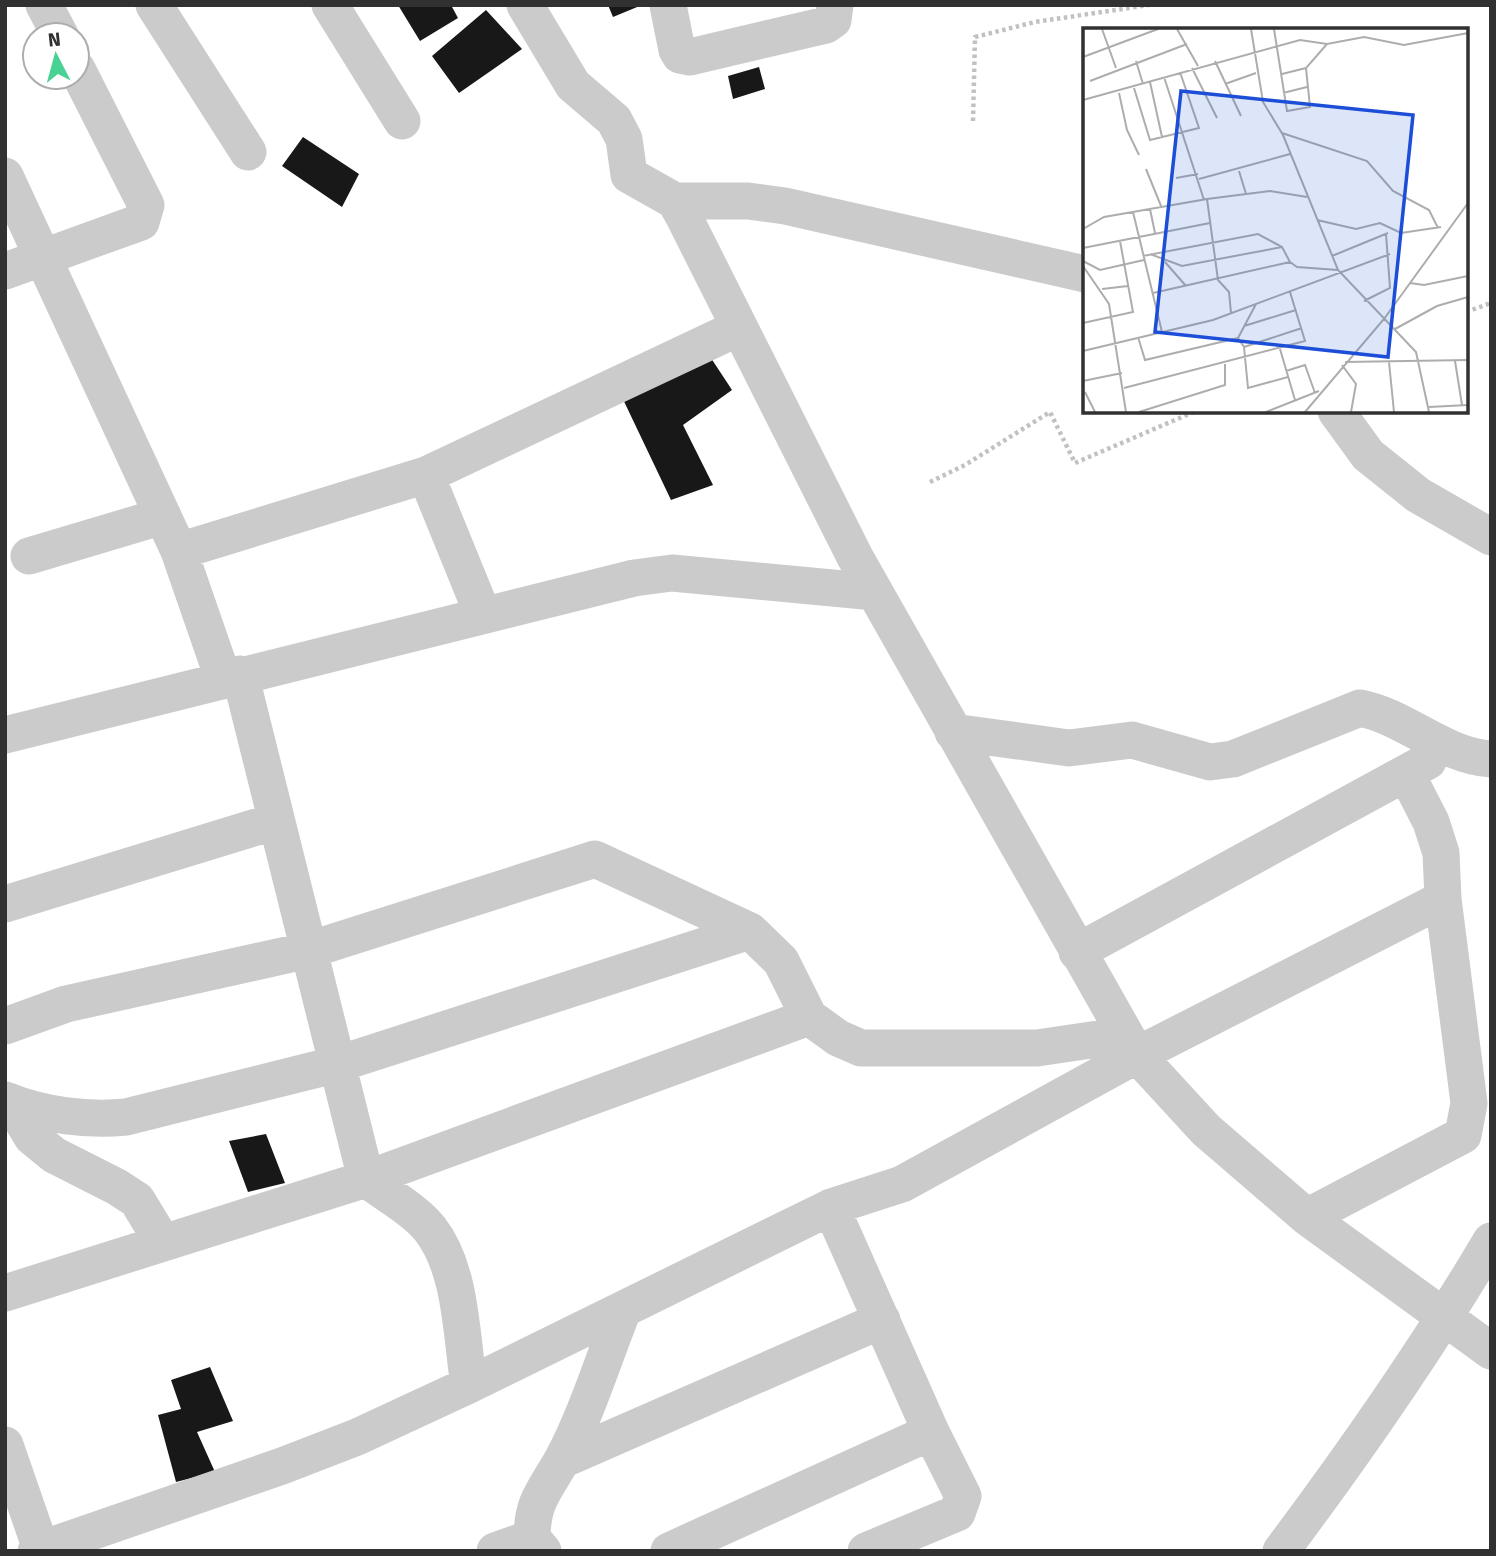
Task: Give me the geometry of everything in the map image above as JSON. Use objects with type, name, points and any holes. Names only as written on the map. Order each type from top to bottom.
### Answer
[{"type":"street","points":[[44,5],[53,21]]},
{"type":"street","points":[[154,5],[248,152]]},
{"type":"street","points":[[330,5],[402,121]]},
{"type":"street","points":[[525,5],[573,85],[614,120],[635,179],[675,201],[748,201],[785,206],[1083,274]]},
{"type":"street","points":[[667,5],[677,50],[681,55],[690,57],[827,24],[833,20],[835,5]]},
{"type":"street","points":[[5,271],[141,222],[145,216],[146,205],[88,91]]},
{"type":"street","points":[[5,176],[179,551],[232,676],[276,821],[366,1179],[429,1227],[442,1249],[452,1276],[469,1385]]},
{"type":"street","points":[[675,201],[875,592],[1131,1045],[1206,1130],[1307,1217],[1491,1351]]},
{"type":"street","points":[[179,551],[426,475],[738,328]]},
{"type":"street","points":[[1337,413],[1368,456],[1418,495],[1491,537]]},
{"type":"street","points":[[426,475],[483,615]]},
{"type":"street","points":[[29,556],[163,516]]},
{"type":"street","points":[[5,735],[232,676],[634,578],[672,573],[875,592]]},
{"type":"street","points":[[953,732],[1069,748],[1132,740],[1210,762],[1233,759],[1360,708],[1382,712],[1451,748],[1491,759]]},
{"type":"street","points":[[1077,952],[1451,748]]},
{"type":"street","points":[[1307,1217],[1464,1135],[1469,1103],[1443,899],[1441,853],[1431,822],[1406,773]]},
{"type":"street","points":[[5,904],[276,821]]},
{"type":"street","points":[[5,1026],[66,1004],[309,950],[587,860],[609,864],[750,931],[781,961],[809,1017],[838,1038],[860,1048],[1131,1045]]},
{"type":"street","points":[[5,1445],[39,1550],[282,1466],[357,1437],[469,1385],[831,1207],[902,1184],[1131,1045],[1443,899]]},
{"type":"street","points":[[8,1101],[86,1118],[126,1117],[338,1064],[750,931]]},
{"type":"street","points":[[5,1293],[366,1179],[809,1017]]},
{"type":"street","points":[[8,1101],[32,1138],[54,1155],[137,1200],[163,1243]]},
{"type":"street","points":[[831,1207],[931,1432],[963,1496],[963,1504],[957,1513],[866,1551]]},
{"type":"street","points":[[1281,1551],[1343,1468],[1446,1317],[1491,1241]]},
{"type":"street","points":[[495,1551],[537,1544],[532,1514],[544,1486],[562,1460],[623,1310]]},
{"type":"street","points":[[562,1460],[882,1320]]},
{"type":"street","points":[[669,1551],[931,1432]]},
{"type":"path","points":[[973,121],[975,37],[1035,22],[1149,5]]},
{"type":"path","points":[[1468,311],[1491,303]]},
{"type":"path","points":[[930,482],[965,466],[1050,412],[1075,463],[1191,413]]},
{"type":"building","points":[[398,5],[451,5],[458,18],[420,41]]},
{"type":"building","points":[[608,5],[642,5],[613,17]]},
{"type":"building","points":[[486,10],[522,49],[459,93],[432,56]]},
{"type":"building","points":[[759,67],[765,89],[733,99],[728,76]]},
{"type":"building","points":[[303,137],[359,174],[342,207],[282,166]]},
{"type":"building","points":[[707,352],[732,390],[683,425],[713,485],[671,500],[620,393]]},
{"type":"building","points":[[266,1134],[285,1183],[248,1192],[229,1141]]},
{"type":"building","points":[[210,1367],[233,1421],[197,1432],[215,1472],[176,1482],[158,1415],[181,1409],[171,1380]]}]
